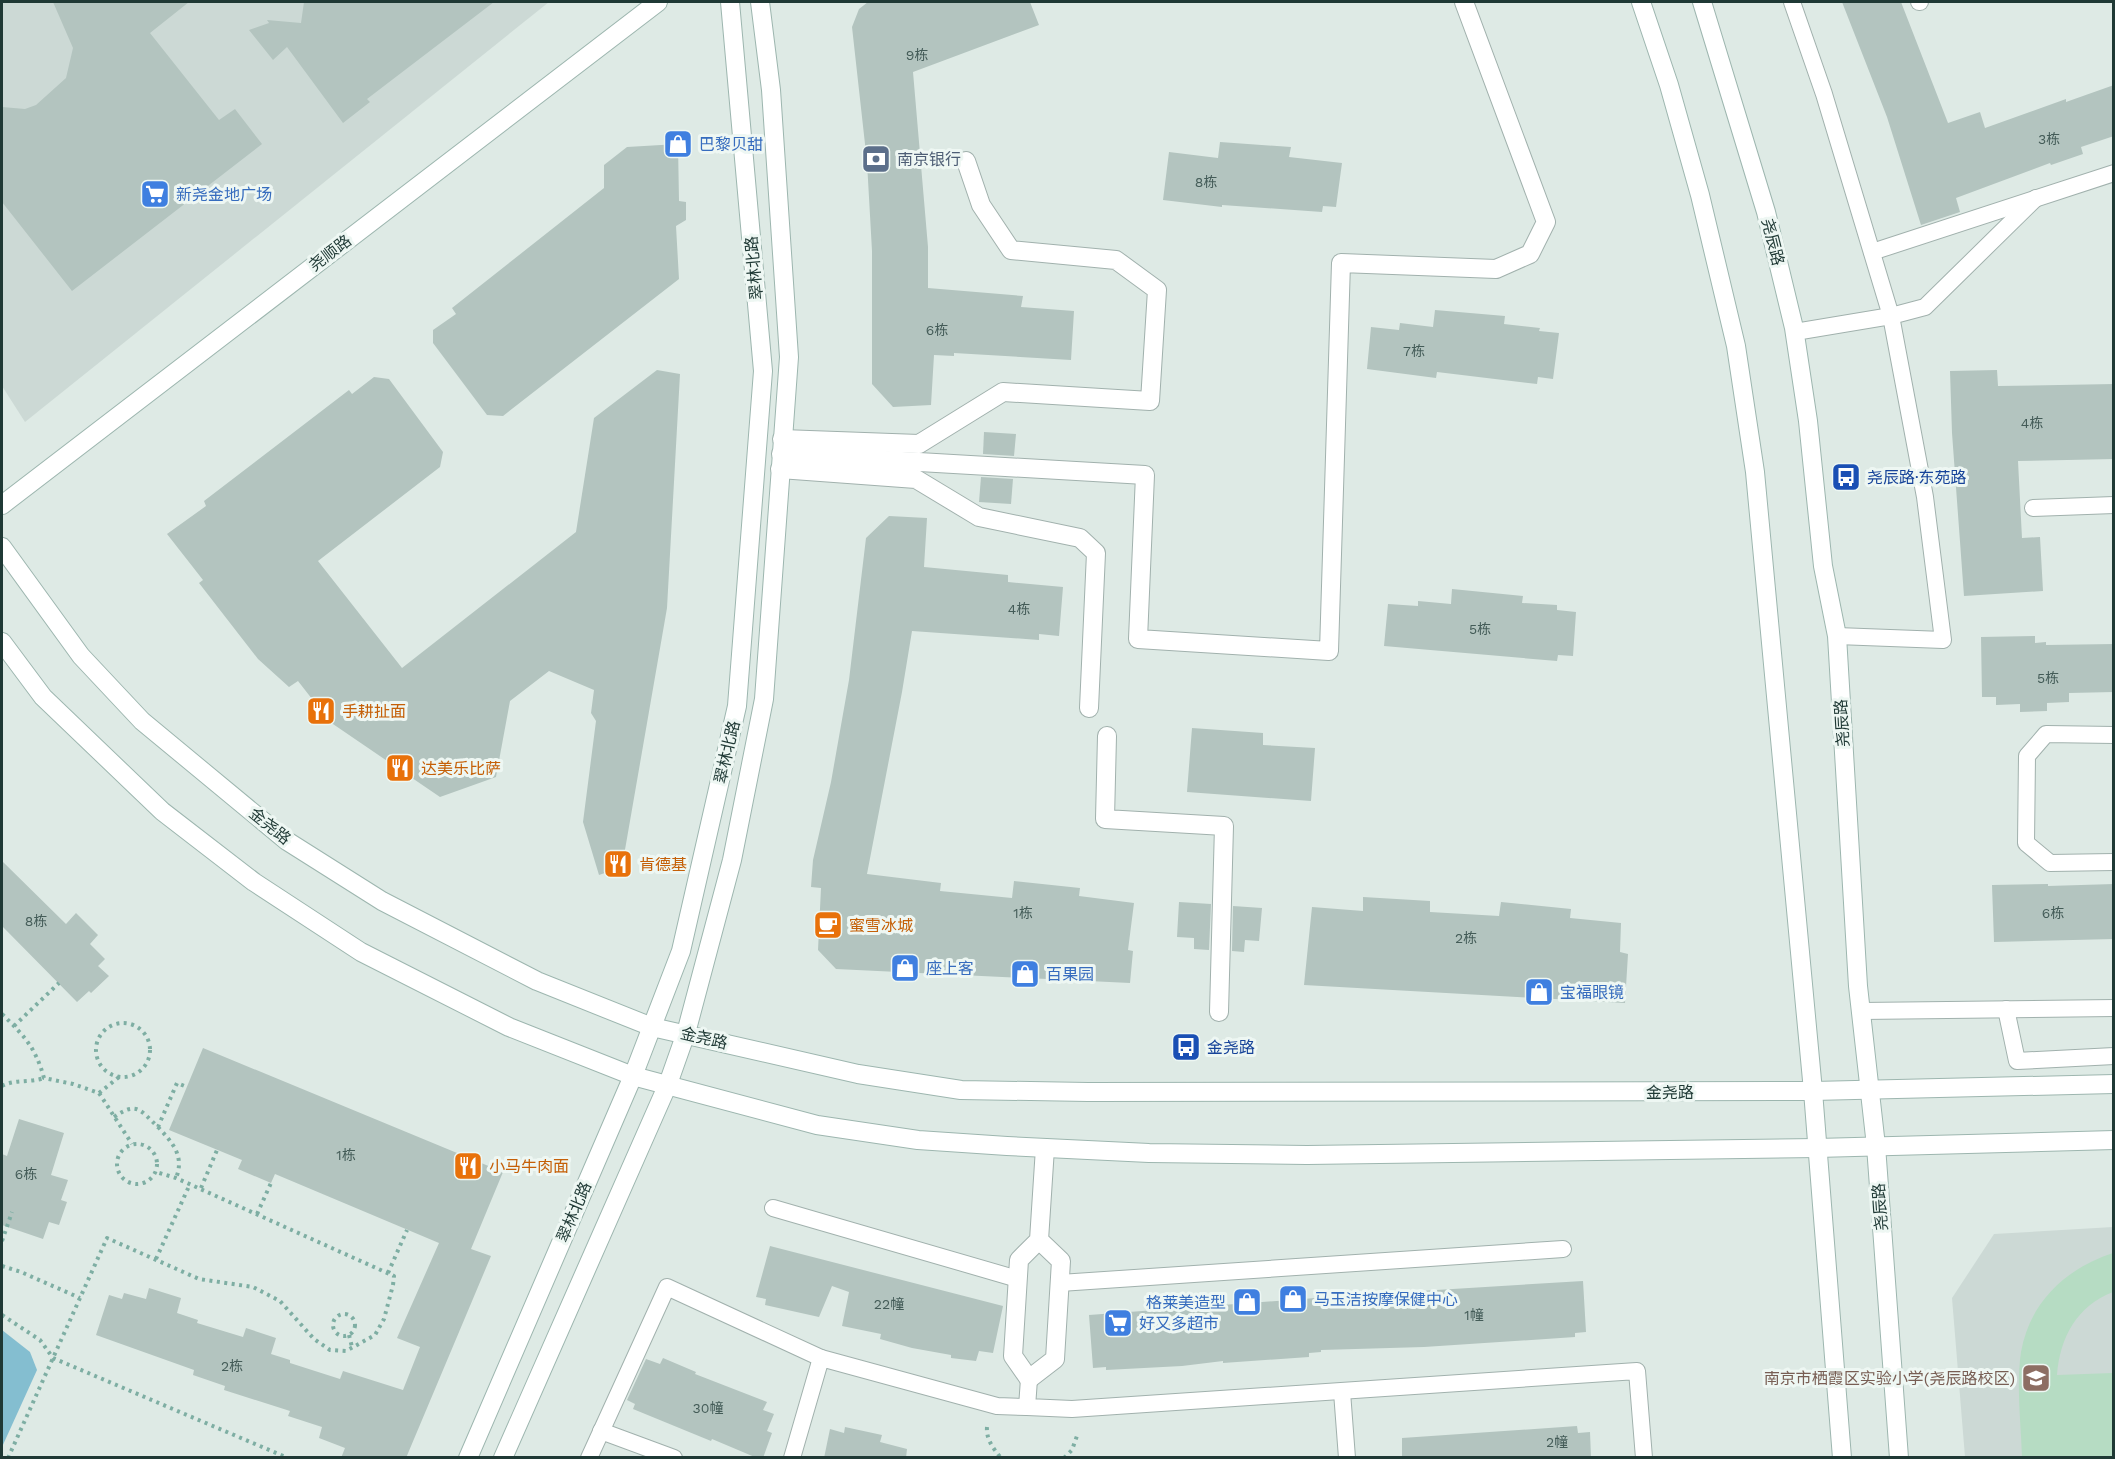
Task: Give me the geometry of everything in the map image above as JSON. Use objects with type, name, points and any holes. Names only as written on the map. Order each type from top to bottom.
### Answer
[{"type":"main road","name":"尧顺路","points":[[2,505],[658,2]]},
{"type":"main road","name":"翠林北路","points":[[468,1458],[633,1076],[681,951],[737,706],[762,371],[729,2]]},
{"type":"main road","name":"翠林北路","points":[[503,1458],[668,1084],[686,1033],[732,860],[764,699],[789,357],[771,90],[760,2]]},
{"type":"main road","points":[[781,454],[1145,475],[1138,639],[1329,651],[1341,263],[1496,269],[1530,254],[1546,222],[1464,2]]},
{"type":"main road","points":[[1641,2],[1669,85],[1697,184],[1736,346],[1755,472],[1813,1091],[1842,1458]]},
{"type":"main road","name":"尧辰路","points":[[1702,2],[1766,212],[1795,332],[1808,421],[1823,566],[1837,636],[1861,1011],[1876,1146],[1899,1458]]},
{"type":"main road","points":[[781,454],[919,444],[1003,392],[1150,401],[1156,290],[1116,260],[1011,250],[981,205],[966,161]]},
{"type":"main road","points":[[781,454],[916,479],[979,517],[1080,538],[1096,553],[1089,708]]},
{"type":"main road","name":"金尧路","points":[[2,547],[81,656],[142,721],[287,841],[382,901],[537,981],[652,1027],[858,1074],[961,1090],[1088,1092],[1813,1091],[2114,1084]]},
{"type":"main road","points":[[2,642],[43,697],[153,802],[254,882],[361,952],[508,1027],[633,1076],[817,1125],[918,1140],[1045,1148],[1149,1153],[1307,1155],[1817,1148],[2114,1140]]},
{"type":"main road","points":[[1107,736],[1105,819],[1224,826],[1219,1012]]},
{"type":"main road","points":[[1039,1240],[1061,1261],[1055,1359],[1029,1379],[1013,1356],[1019,1260],[1039,1240],[1045,1148]]},
{"type":"lane","points":[[1792,2],[1824,94],[1891,316],[1925,497],[1944,640],[1837,636]]},
{"type":"lane","points":[[1872,252],[2114,172]]},
{"type":"lane","points":[[1795,332],[1891,316],[1925,307],[2036,198]]},
{"type":"lane","points":[[2033,508],[2114,505]]},
{"type":"lane","points":[[2114,735],[2046,734],[2027,756],[2026,810],[2026,843],[2050,863],[2114,861]]},
{"type":"lane","points":[[1861,1011],[2114,1008]]},
{"type":"lane","points":[[2006,1009],[2018,1061],[2114,1056]]},
{"type":"lane","points":[[773,1208],[1018,1279]]},
{"type":"lane","points":[[1060,1283],[1563,1249]]},
{"type":"lane","points":[[589,1458],[667,1287],[821,1358],[997,1406],[1072,1409],[1637,1371],[1644,1458]]},
{"type":"lane","points":[[792,1458],[821,1358]]},
{"type":"lane","points":[[1027,1407],[1029,1379]]},
{"type":"lane","points":[[1342,1392],[1347,1458]]},
{"type":"lane","points":[[601,1431],[674,1458]]},
{"type":"path","points":[[14,1026],[59,983]]},
{"type":"path","points":[[2,1014],[24,1035],[38,1058],[44,1078]]},
{"type":"path","points":[[99,1093],[119,1077],[130,1077],[147,1064],[150,1044],[138,1026],[128,1023],[117,1023],[107,1028],[100,1035],[96,1045],[101,1066],[109,1073],[119,1077]]},
{"type":"path","points":[[2,1086],[11,1082],[44,1078],[73,1084],[99,1093],[132,1144]]},
{"type":"path","points":[[158,1127],[177,1083],[187,1087]]},
{"type":"path","points":[[114,1117],[127,1108],[137,1109],[158,1127],[171,1141],[180,1156],[177,1178]]},
{"type":"path","points":[[132,1144],[141,1144],[155,1154],[156,1172],[142,1183],[133,1184],[119,1172],[118,1155],[132,1144]]},
{"type":"path","points":[[201,1188],[217,1150]]},
{"type":"path","points":[[8,1458],[107,1238],[199,1279],[253,1287],[280,1301],[314,1339],[330,1350],[346,1351],[375,1335],[384,1319],[394,1276],[201,1188],[156,1172]]},
{"type":"path","points":[[257,1214],[271,1183]]},
{"type":"path","points":[[156,1259],[190,1184]]},
{"type":"path","points":[[2,1241],[12,1212]]},
{"type":"path","points":[[388,1274],[407,1230]]},
{"type":"path","points":[[2,1266],[80,1298]]},
{"type":"path","points":[[2,1315],[40,1340],[53,1358],[288,1458]]},
{"type":"path","points":[[345,1315],[352,1318],[355,1323],[354,1330],[349,1335],[342,1336],[333,1328],[334,1321],[339,1316],[345,1315]]},
{"type":"path","points":[[349,1335],[352,1347]]},
{"type":"path","points":[[997,1406],[988,1421],[987,1433],[993,1448],[1001,1458]]},
{"type":"shaded area","name":"新尧金地广场","points":[[2,2],[549,2],[25,422],[2,386]]},
{"type":"shaded area","name":"南京市栖霞区实验小学(尧辰路校区)","points":[[2113,1227],[2113,1457],[1965,1457],[1952,1298],[1994,1234]]},
{"type":"green space","points":[[2113,1253],[2113,1292],[2100,1298],[2080,1314],[2062,1348],[2057,1375],[2113,1373],[2113,1457],[2022,1457],[2019,1391],[2021,1352],[2033,1317],[2042,1302],[2066,1277],[2096,1259]]},
{"type":"water","points":[[2,1330],[30,1352],[37,1370],[2,1447]]},
{"type":"building","points":[[53,2],[189,2],[150,33],[219,120],[235,109],[262,144],[72,291],[2,202],[2,107],[25,109],[36,105],[66,78],[73,48]]},
{"type":"building","points":[[304,2],[494,2],[367,99],[370,102],[343,123],[287,47],[273,60],[249,30],[269,23],[267,20],[301,23]]},
{"type":"building","points":[[868,2],[1030,2],[1039,25],[913,72],[928,247],[928,288],[1023,296],[1021,307],[1074,311],[1071,360],[954,353],[954,356],[934,355],[931,405],[893,407],[872,384],[872,251],[867,162],[852,27],[859,9]]},
{"type":"building","points":[[1842,2],[1901,2],[1948,123],[1980,112],[1985,128],[2066,99],[2066,102],[2114,85],[2114,136],[2081,147],[2083,154],[2051,165],[2050,163],[1956,198],[1960,212],[1921,225],[1887,117]]},
{"type":"building","points":[[1220,142],[1291,147],[1289,157],[1342,163],[1336,207],[1323,206],[1322,212],[1222,205],[1222,207],[1163,200],[1169,152],[1218,158]]},
{"type":"building","points":[[678,144],[679,201],[686,202],[686,220],[676,226],[679,279],[503,416],[487,415],[433,343],[433,330],[456,314],[452,308],[604,188],[604,165],[627,147]]},
{"type":"building","points":[[1435,310],[1505,316],[1504,324],[1540,328],[1539,331],[1559,333],[1553,379],[1538,377],[1537,384],[1437,372],[1436,378],[1367,369],[1371,327],[1399,330],[1400,323],[1433,327]]},
{"type":"building","points":[[657,370],[680,374],[667,608],[622,867],[599,875],[583,822],[596,721],[591,713],[594,690],[549,671],[510,701],[496,777],[440,797],[330,722],[298,681],[289,687],[258,659],[199,583],[203,580],[167,534],[206,506],[204,501],[349,390],[352,394],[374,377],[389,379],[443,452],[440,467],[318,561],[402,668],[576,532],[594,418]]},
{"type":"building","points":[[1997,370],[1998,386],[2114,384],[2114,459],[2018,461],[2022,538],[2040,537],[2043,591],[1964,596],[1952,433],[1950,371]]},
{"type":"building","points":[[984,432],[1016,434],[1014,456],[983,454]]},
{"type":"building","points":[[981,477],[1013,479],[1011,504],[979,502]]},
{"type":"building","points":[[889,516],[927,518],[924,567],[1008,575],[1008,582],[1063,587],[1059,636],[1039,634],[1039,640],[912,631],[867,874],[941,883],[940,891],[1012,898],[1014,881],[1080,888],[1079,896],[1134,903],[1128,950],[1133,951],[1130,983],[836,969],[818,950],[821,888],[811,887],[813,860],[831,782],[849,680],[866,538]]},
{"type":"building","points":[[1452,589],[1523,596],[1522,603],[1557,605],[1557,610],[1576,612],[1573,656],[1558,655],[1557,661],[1384,646],[1388,604],[1418,606],[1418,601],[1451,604]]},
{"type":"building","points":[[2035,636],[2035,643],[2046,642],[2046,645],[2114,644],[2114,692],[2069,693],[2069,702],[2047,703],[2047,711],[2020,712],[2020,704],[1996,705],[1996,697],[1982,697],[1981,637]]},
{"type":"building","points":[[1192,728],[1263,733],[1263,745],[1315,748],[1311,801],[1187,792]]},
{"type":"building","points":[[2,861],[66,924],[76,913],[98,935],[90,944],[105,959],[98,966],[109,976],[91,993],[89,991],[77,1002],[2,926]]},
{"type":"building","points":[[2048,884],[2048,886],[2114,884],[2114,939],[1994,942],[1992,885]]},
{"type":"building","points":[[1363,897],[1430,901],[1430,912],[1499,916],[1501,902],[1571,909],[1570,918],[1621,923],[1620,952],[1628,954],[1625,1003],[1304,985],[1312,907],[1363,911]]},
{"type":"building","points":[[1179,902],[1211,904],[1209,950],[1194,949],[1194,938],[1177,937]]},
{"type":"building","points":[[1233,906],[1262,908],[1259,941],[1245,940],[1244,952],[1232,951]]},
{"type":"building","points":[[203,1048],[503,1172],[471,1249],[491,1256],[406,1458],[341,1458],[345,1448],[319,1438],[322,1427],[288,1416],[290,1411],[224,1390],[225,1386],[193,1375],[194,1370],[96,1335],[109,1295],[122,1299],[124,1293],[146,1299],[149,1288],[181,1298],[177,1313],[198,1320],[197,1323],[243,1337],[246,1328],[276,1338],[271,1354],[290,1360],[290,1363],[340,1379],[343,1371],[403,1390],[420,1347],[397,1338],[439,1243],[275,1174],[271,1183],[238,1169],[242,1160],[169,1130]]},
{"type":"building","points":[[19,1119],[64,1133],[51,1175],[68,1180],[61,1200],[67,1202],[59,1225],[49,1222],[43,1239],[2,1225],[2,1154],[7,1156]]},
{"type":"building","points":[[770,1246],[1003,1306],[993,1353],[979,1351],[976,1361],[951,1358],[951,1355],[880,1339],[881,1334],[842,1326],[849,1292],[832,1286],[819,1317],[765,1305],[766,1299],[756,1297]]},
{"type":"building","points":[[1583,1281],[1586,1332],[1575,1333],[1575,1337],[1424,1347],[1321,1350],[1321,1352],[1309,1353],[1309,1357],[1223,1363],[1223,1361],[1182,1366],[1106,1370],[1106,1367],[1093,1368],[1089,1315]]},
{"type":"building","points":[[663,1358],[696,1372],[695,1374],[767,1402],[763,1410],[774,1414],[767,1431],[772,1433],[763,1458],[757,1458],[712,1439],[711,1441],[633,1409],[635,1404],[627,1400],[646,1359],[660,1364]]},
{"type":"building","points":[[1577,1426],[1578,1433],[1590,1432],[1591,1458],[1402,1458],[1402,1438]]},
{"type":"building","points":[[845,1427],[882,1435],[880,1442],[907,1449],[906,1458],[824,1458],[830,1429],[844,1433]]},
{"type":"place","name":"巴黎贝甜","points":[[678,144]]},
{"type":"place","name":"南京银行","points":[[876,159]]},
{"type":"place","name":"新尧金地广场","points":[[155,194]]},
{"type":"place","name":"尧辰路·东苑路","points":[[1846,477]]},
{"type":"place","name":"手耕扯面","points":[[321,711]]},
{"type":"place","name":"达美乐比萨","points":[[400,768]]},
{"type":"place","name":"肯德基","points":[[618,864]]},
{"type":"place","name":"蜜雪冰城","points":[[828,925]]},
{"type":"place","name":"座上客","points":[[905,968]]},
{"type":"place","name":"百果园","points":[[1025,974]]},
{"type":"place","name":"宝福眼镜","points":[[1539,992]]},
{"type":"place","name":"金尧路","points":[[1186,1047]]},
{"type":"place","name":"小马牛肉面","points":[[468,1166]]},
{"type":"place","name":"马玉洁按摩保健中心","points":[[1293,1299]]},
{"type":"place","name":"格莱美造型","points":[[1247,1302]]},
{"type":"place","name":"好又多超市","points":[[1118,1323]]},
{"type":"place","name":"南京市栖霞区实验小学(尧辰路校区)","points":[[2036,1378]]}]
